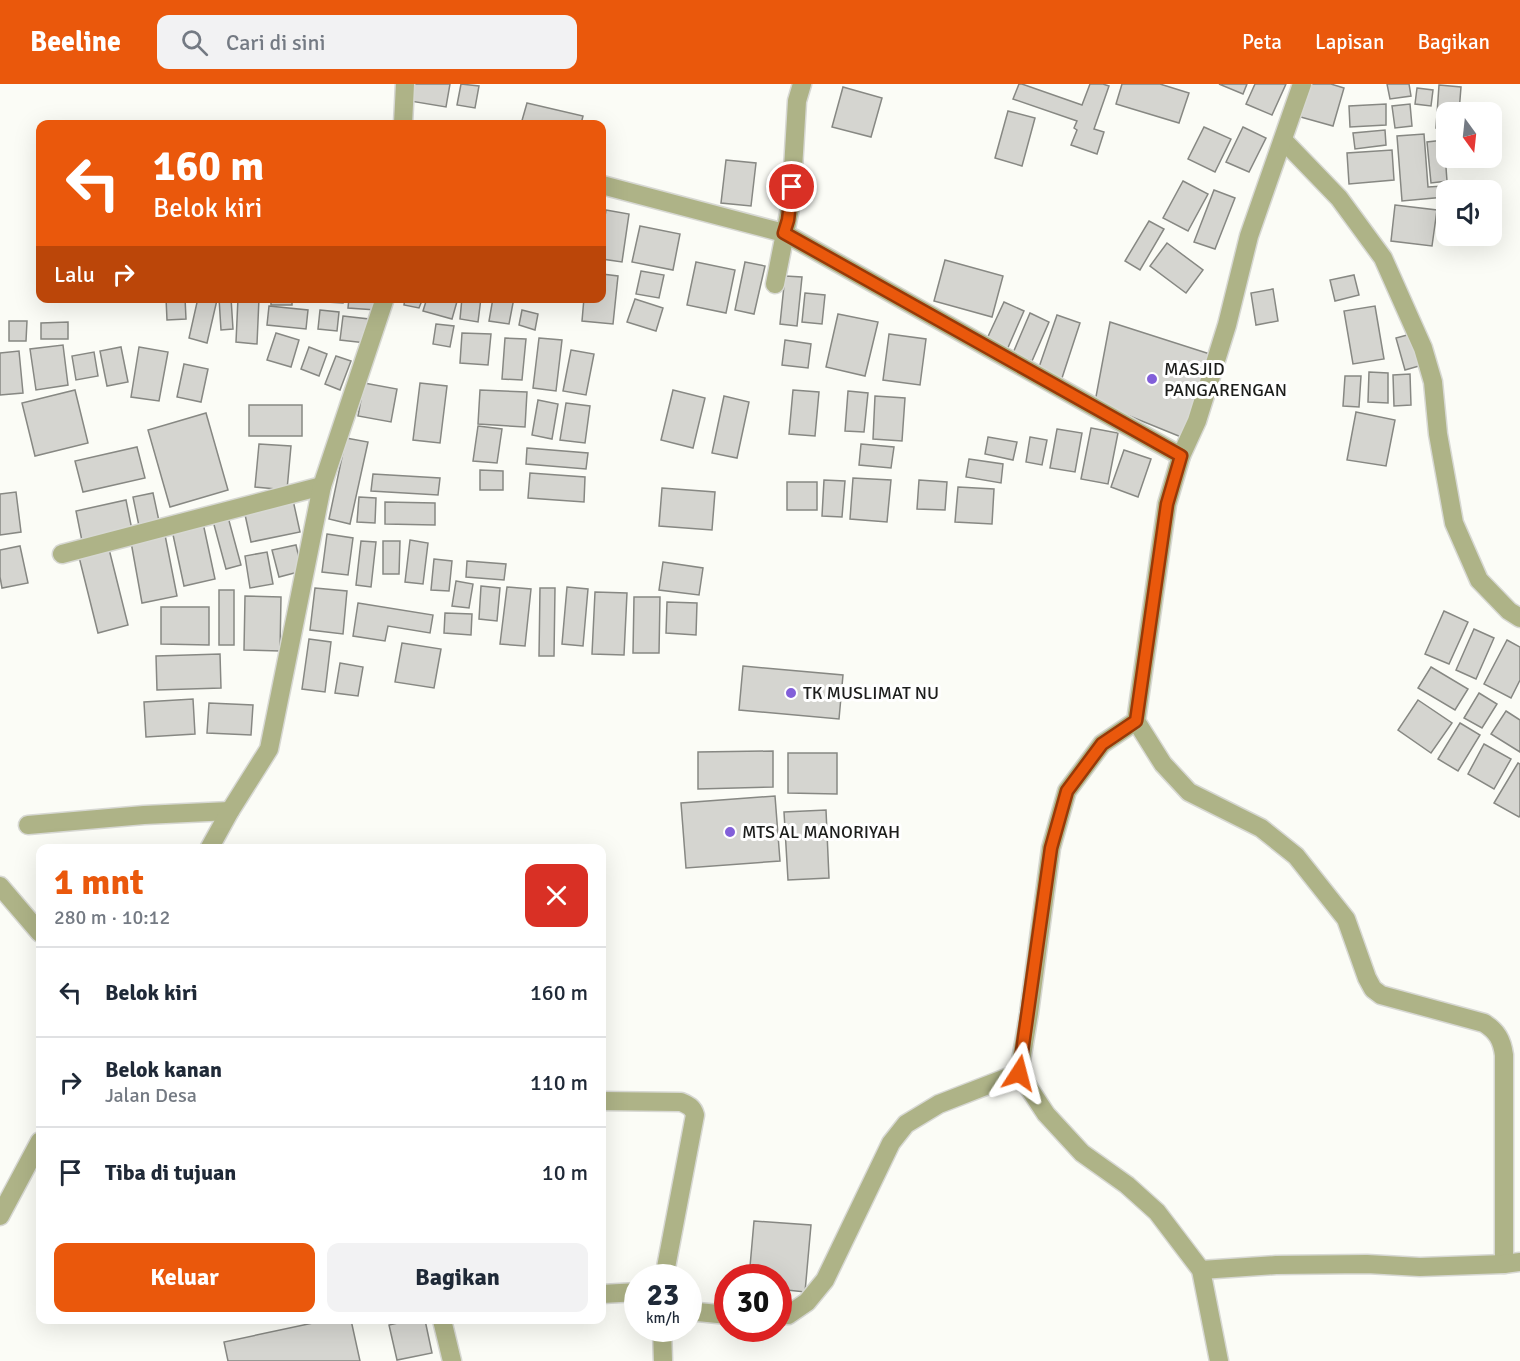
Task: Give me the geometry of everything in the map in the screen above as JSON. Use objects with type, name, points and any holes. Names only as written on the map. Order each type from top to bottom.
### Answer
[{"type":"street","points":[[403,120],[405,84]]},
{"type":"street","points":[[775,284],[788,220],[797,101],[802,84]]},
{"type":"street","points":[[1201,1270],[1276,1265],[1367,1264],[1420,1267],[1512,1263],[1504,1055],[1494,1029],[1485,1023],[1381,995],[1373,989],[1346,919],[1296,856],[1261,828],[1189,792],[1162,764],[1136,721],[1167,504],[1181,456],[1197,421],[1227,325],[1249,236],[1302,84]]},
{"type":"street","points":[[1283,140],[1340,198],[1383,258],[1423,348],[1433,382],[1438,434],[1454,523],[1479,580],[1509,611],[1520,618]]},
{"type":"street","points":[[606,185],[784,233],[1181,456]]},
{"type":"street","points":[[211,844],[269,748],[322,486],[383,303]]},
{"type":"street","points":[[62,554],[322,486]]},
{"type":"street","points":[[1136,721],[1102,744],[1067,791],[1051,848],[1019,1073],[1046,1114],[1082,1153],[1127,1185],[1157,1212],[1201,1270],[1219,1361]]},
{"type":"street","points":[[28,825],[144,815],[230,811]]},
{"type":"street","points":[[0,886],[36,928]]},
{"type":"street","points":[[792,1312],[807,1302],[825,1280],[891,1143],[906,1124],[939,1104],[1019,1073]]},
{"type":"street","points":[[606,1101],[681,1102],[690,1107],[695,1115],[667,1264]]},
{"type":"street","points":[[0,1216],[36,1148]]},
{"type":"street","points":[[606,1294],[624,1293]]},
{"type":"street","points":[[443,1324],[452,1361]]},
{"type":"street","points":[[662,1342],[663,1361]]},
{"type":"building","points":[[414,84],[450,84],[446,107],[410,101]]},
{"type":"building","points":[[461,84],[479,86],[475,108],[457,105]]},
{"type":"building","points":[[1019,84],[1082,105],[1090,84],[1109,86],[1094,129],[1104,132],[1097,154],[1071,145],[1077,130],[1074,128],[1077,121],[1013,99]]},
{"type":"building","points":[[1122,84],[1160,84],[1189,93],[1179,123],[1116,104]]},
{"type":"building","points":[[1219,84],[1247,84],[1243,94]]},
{"type":"building","points":[[1255,84],[1286,84],[1272,115],[1246,104]]},
{"type":"building","points":[[1306,84],[1331,84],[1344,88],[1333,126],[1297,116]]},
{"type":"building","points":[[1387,84],[1409,84],[1411,96],[1390,99]]},
{"type":"building","points":[[1439,85],[1461,87],[1460,102],[1438,102]]},
{"type":"building","points":[[843,87],[882,98],[871,137],[832,127]]},
{"type":"building","points":[[1417,88],[1433,90],[1431,106],[1415,104]]},
{"type":"building","points":[[527,103],[583,116],[582,120],[522,120]]},
{"type":"building","points":[[1386,104],[1386,125],[1350,127],[1349,106]]},
{"type":"building","points":[[1410,104],[1412,126],[1395,128],[1392,106]]},
{"type":"building","points":[[1008,111],[1035,118],[1022,166],[995,158]]},
{"type":"building","points":[[1204,127],[1231,139],[1215,172],[1188,159]]},
{"type":"building","points":[[1243,127],[1266,138],[1249,172],[1226,162]]},
{"type":"building","points":[[1385,130],[1386,145],[1355,149],[1353,133]]},
{"type":"building","points":[[1424,134],[1428,187],[1436,186],[1436,198],[1402,201],[1397,136]]},
{"type":"building","points":[[1436,141],[1436,168],[1446,168],[1447,180],[1436,180],[1436,182],[1431,183],[1427,142]]},
{"type":"building","points":[[1392,150],[1394,180],[1349,184],[1347,153]]},
{"type":"building","points":[[726,160],[756,163],[751,206],[721,203]]},
{"type":"building","points":[[1183,181],[1208,194],[1188,231],[1163,218]]},
{"type":"building","points":[[1214,190],[1235,198],[1215,249],[1194,242]]},
{"type":"building","points":[[1395,205],[1436,210],[1432,246],[1391,241]]},
{"type":"building","points":[[606,210],[629,214],[622,262],[606,260]]},
{"type":"building","points":[[1149,221],[1164,229],[1140,270],[1125,261]]},
{"type":"building","points":[[640,226],[680,234],[673,270],[632,262]]},
{"type":"building","points":[[1167,243],[1203,270],[1186,293],[1150,266]]},
{"type":"building","points":[[945,260],[1003,276],[992,317],[934,301]]},
{"type":"building","points":[[696,262],[735,270],[726,313],[687,305]]},
{"type":"building","points":[[745,262],[765,266],[754,314],[735,310]]},
{"type":"building","points":[[641,271],[664,275],[659,298],[636,294]]},
{"type":"building","points":[[606,274],[618,276],[613,324],[582,321],[584,303],[606,303]]},
{"type":"building","points":[[1354,275],[1359,295],[1335,301],[1330,280]]},
{"type":"building","points":[[785,276],[802,277],[797,326],[780,324]]},
{"type":"building","points":[[1273,289],[1278,321],[1256,325],[1251,293]]},
{"type":"building","points":[[805,293],[825,295],[822,324],[802,322]]},
{"type":"building","points":[[635,299],[663,308],[656,331],[627,322]]},
{"type":"building","points":[[1004,302],[1024,311],[1006,352],[985,343]]},
{"type":"building","points":[[166,303],[185,303],[186,319],[167,320]]},
{"type":"building","points":[[197,303],[216,303],[207,343],[189,338]]},
{"type":"building","points":[[219,303],[231,303],[233,329],[221,330]]},
{"type":"building","points":[[238,303],[259,303],[257,344],[236,342]]},
{"type":"building","points":[[271,303],[292,303],[292,305],[271,305]]},
{"type":"building","points":[[348,303],[376,303],[376,310],[348,308]]},
{"type":"building","points":[[404,303],[421,303],[419,308],[404,305]]},
{"type":"building","points":[[425,303],[457,303],[452,319],[423,311]]},
{"type":"building","points":[[462,303],[480,303],[478,322],[460,319]]},
{"type":"building","points":[[492,303],[513,303],[509,324],[489,321]]},
{"type":"building","points":[[269,306],[308,310],[306,329],[267,325]]},
{"type":"building","points":[[1375,306],[1384,359],[1353,364],[1344,311]]},
{"type":"building","points":[[320,310],[339,312],[337,331],[318,329]]},
{"type":"building","points":[[522,310],[538,314],[535,330],[519,325]]},
{"type":"building","points":[[1030,313],[1049,322],[1032,361],[1013,353]]},
{"type":"building","points":[[838,314],[878,322],[865,376],[826,367]]},
{"type":"building","points":[[1057,315],[1080,323],[1061,381],[1037,373]]},
{"type":"building","points":[[343,316],[369,319],[366,343],[340,340]]},
{"type":"building","points":[[9,321],[27,321],[26,341],[9,341]]},
{"type":"building","points":[[68,322],[68,339],[41,339],[41,323]]},
{"type":"building","name":"MASJID PANGARENGAN","points":[[1110,322],[1213,355],[1186,439],[1095,402]]},
{"type":"building","points":[[436,324],[454,326],[450,347],[433,344]]},
{"type":"building","points":[[276,333],[299,340],[291,367],[267,360]]},
{"type":"building","points":[[462,333],[491,334],[488,365],[460,363]]},
{"type":"building","points":[[889,334],[926,339],[920,385],[883,380]]},
{"type":"building","points":[[1411,334],[1419,366],[1405,370],[1396,338]]},
{"type":"building","points":[[505,338],[526,339],[522,380],[502,379]]},
{"type":"building","points":[[539,338],[562,340],[556,391],[533,388]]},
{"type":"building","points":[[785,340],[811,344],[808,368],[782,365]]},
{"type":"building","points":[[63,345],[68,385],[36,390],[30,349]]},
{"type":"building","points":[[121,347],[128,382],[107,386],[100,351]]},
{"type":"building","points":[[139,347],[168,352],[159,401],[131,397]]},
{"type":"building","points":[[309,347],[327,354],[319,376],[301,369]]},
{"type":"building","points":[[571,350],[594,354],[586,395],[563,391]]},
{"type":"building","points":[[19,351],[23,393],[0,395],[0,353]]},
{"type":"building","points":[[94,352],[98,376],[76,380],[72,356]]},
{"type":"building","points":[[336,356],[351,361],[340,390],[325,384]]},
{"type":"building","points":[[184,364],[208,369],[201,402],[177,397]]},
{"type":"building","points":[[1369,372],[1388,373],[1388,403],[1368,402]]},
{"type":"building","points":[[1410,374],[1411,405],[1394,406],[1393,375]]},
{"type":"building","points":[[1345,376],[1361,376],[1359,407],[1343,406]]},
{"type":"building","points":[[364,383],[397,389],[391,422],[358,416]]},
{"type":"building","points":[[420,383],[447,386],[440,443],[413,440]]},
{"type":"building","points":[[75,390],[88,443],[35,456],[22,403]]},
{"type":"building","points":[[480,390],[527,392],[525,427],[478,424]]},
{"type":"building","points":[[673,390],[705,398],[693,448],[661,440]]},
{"type":"building","points":[[793,390],[819,392],[815,436],[789,434]]},
{"type":"building","points":[[848,391],[868,393],[864,432],[845,431]]},
{"type":"building","points":[[724,396],[749,402],[737,458],[712,453]]},
{"type":"building","points":[[875,396],[905,398],[902,441],[873,439]]},
{"type":"building","points":[[538,400],[558,404],[552,439],[532,435]]},
{"type":"building","points":[[566,403],[590,406],[585,443],[560,440]]},
{"type":"building","points":[[249,405],[302,405],[302,436],[249,436]]},
{"type":"building","points":[[1356,412],[1395,420],[1386,466],[1347,460]]},
{"type":"building","points":[[206,413],[228,490],[170,507],[148,430]]},
{"type":"building","points":[[478,426],[502,429],[497,463],[473,461]]},
{"type":"building","points":[[1091,428],[1118,433],[1108,484],[1081,479]]},
{"type":"building","points":[[1057,429],[1082,433],[1075,472],[1050,468]]},
{"type":"building","points":[[988,437],[1017,442],[1013,460],[985,454]]},
{"type":"building","points":[[1030,437],[1047,440],[1042,465],[1026,462]]},
{"type":"building","points":[[346,438],[368,442],[350,524],[329,519]]},
{"type":"building","points":[[259,444],[291,446],[287,490],[255,487]]},
{"type":"building","points":[[861,444],[894,447],[891,468],[859,465]]},
{"type":"building","points":[[137,447],[145,478],[83,492],[75,461]]},
{"type":"building","points":[[527,448],[588,453],[586,469],[526,464]]},
{"type":"building","points":[[1124,450],[1151,459],[1138,497],[1111,487]]},
{"type":"building","points":[[969,459],[1003,464],[1001,483],[966,477]]},
{"type":"building","points":[[480,470],[503,471],[503,490],[480,490]]},
{"type":"building","points":[[530,473],[585,477],[584,502],[528,498]]},
{"type":"building","points":[[373,474],[440,478],[438,495],[371,491]]},
{"type":"building","points":[[853,478],[891,480],[887,522],[850,519]]},
{"type":"building","points":[[824,480],[845,481],[842,517],[822,516]]},
{"type":"building","points":[[919,480],[947,482],[945,510],[917,509]]},
{"type":"building","points":[[787,482],[817,482],[817,510],[787,510]]},
{"type":"building","points":[[958,487],[994,489],[992,524],[955,522]]},
{"type":"building","points":[[662,488],[715,492],[712,530],[659,526]]},
{"type":"building","points":[[16,492],[21,532],[0,535],[0,494]]},
{"type":"building","points":[[153,493],[159,521],[139,526],[133,497]]},
{"type":"building","points":[[359,497],[376,498],[375,523],[357,522]]},
{"type":"building","points":[[126,500],[132,530],[82,541],[76,511]]},
{"type":"building","points":[[293,500],[300,532],[251,542],[244,510]]},
{"type":"building","points":[[385,502],[435,503],[435,525],[385,524]]},
{"type":"building","points":[[228,517],[241,565],[226,569],[213,521]]},
{"type":"building","points":[[203,523],[215,579],[184,586],[172,530]]},
{"type":"building","points":[[327,534],[353,538],[348,575],[322,572]]},
{"type":"building","points":[[165,535],[177,596],[142,603],[131,542]]},
{"type":"building","points":[[410,540],[428,543],[423,584],[405,582]]},
{"type":"building","points":[[361,541],[376,542],[371,587],[356,585]]},
{"type":"building","points":[[383,541],[400,541],[399,574],[383,574]]},
{"type":"building","points":[[296,545],[302,571],[279,577],[272,550]]},
{"type":"building","points":[[20,546],[28,583],[2,588],[0,550]]},
{"type":"building","points":[[109,549],[128,625],[98,633],[79,557]]},
{"type":"building","points":[[267,552],[273,584],[250,588],[245,556]]},
{"type":"building","points":[[434,559],[452,561],[449,591],[431,590]]},
{"type":"building","points":[[467,561],[506,564],[504,580],[466,577]]},
{"type":"building","points":[[663,562],[703,568],[699,595],[659,590]]},
{"type":"building","points":[[456,581],[473,584],[469,608],[452,606]]},
{"type":"building","points":[[481,586],[500,588],[497,621],[479,619]]},
{"type":"building","points":[[507,587],[531,589],[525,646],[500,644]]},
{"type":"building","points":[[567,587],[588,589],[583,646],[562,644]]},
{"type":"building","points":[[315,588],[347,591],[343,634],[310,630]]},
{"type":"building","points":[[540,588],[555,588],[554,656],[539,656]]},
{"type":"building","points":[[219,590],[234,590],[234,645],[219,645]]},
{"type":"building","points":[[595,592],[627,593],[624,655],[592,654]]},
{"type":"building","points":[[245,596],[281,597],[280,651],[244,650]]},
{"type":"building","points":[[634,597],[660,597],[659,653],[633,653]]},
{"type":"building","points":[[667,602],[697,603],[696,635],[666,633]]},
{"type":"building","points":[[358,603],[433,615],[430,633],[388,626],[385,641],[353,636]]},
{"type":"building","points":[[161,607],[209,607],[209,645],[161,644]]},
{"type":"building","points":[[1444,611],[1468,622],[1449,664],[1425,654]]},
{"type":"building","points":[[445,613],[472,614],[471,635],[444,633]]},
{"type":"building","points":[[1474,629],[1494,638],[1476,679],[1456,670]]},
{"type":"building","points":[[309,639],[331,642],[325,692],[302,689]]},
{"type":"building","points":[[1507,640],[1520,647],[1520,680],[1511,698],[1484,684]]},
{"type":"building","points":[[402,643],[441,649],[434,688],[395,682]]},
{"type":"building","points":[[220,654],[221,688],[157,690],[156,656]]},
{"type":"building","points":[[340,663],[363,667],[358,696],[335,693]]},
{"type":"building","name":"TK MUSLIMAT NU","points":[[743,666],[843,675],[839,719],[739,710]]},
{"type":"building","points":[[1431,667],[1468,689],[1455,710],[1418,688]]},
{"type":"building","points":[[1479,693],[1497,704],[1482,728],[1464,718]]},
{"type":"building","points":[[193,699],[195,734],[146,737],[144,702]]},
{"type":"building","points":[[1418,700],[1452,723],[1431,753],[1398,730]]},
{"type":"building","points":[[209,703],[253,705],[251,735],[207,733]]},
{"type":"building","points":[[1506,711],[1520,720],[1520,752],[1491,734]]},
{"type":"building","points":[[1460,723],[1480,735],[1458,771],[1438,759]]},
{"type":"building","points":[[1484,744],[1511,759],[1494,789],[1468,774]]},
{"type":"building","name":"MTS AL MANORIYAH","points":[[773,751],[773,787],[698,789],[698,752]]},
{"type":"building","name":"MTS AL MANORIYAH","points":[[788,753],[837,753],[837,794],[788,793]]},
{"type":"building","points":[[1518,763],[1520,764],[1519,817],[1494,803]]},
{"type":"building","name":"MTS AL MANORIYAH","points":[[775,796],[780,861],[686,868],[681,803]]},
{"type":"building","name":"MTS AL MANORIYAH","points":[[826,810],[829,878],[788,880],[784,812]]},
{"type":"building","points":[[754,1221],[811,1225],[805,1292],[792,1291],[792,1264],[750,1264]]},
{"type":"building","points":[[308,1324],[352,1324],[360,1361],[228,1361],[224,1342]]},
{"type":"building","points":[[426,1324],[432,1353],[397,1360],[389,1325]]},
{"type":"place","name":"MASJID PANGARENGAN","points":[[1152,379]]},
{"type":"place","name":"TK MUSLIMAT NU","points":[[791,693]]},
{"type":"place","name":"MTS AL MANORIYAH","points":[[730,832]]},
{"type":"route","points":[[792,187],[784,233],[1181,456],[1167,504],[1136,721],[1102,744],[1067,791],[1051,848],[1019,1073]]}]
